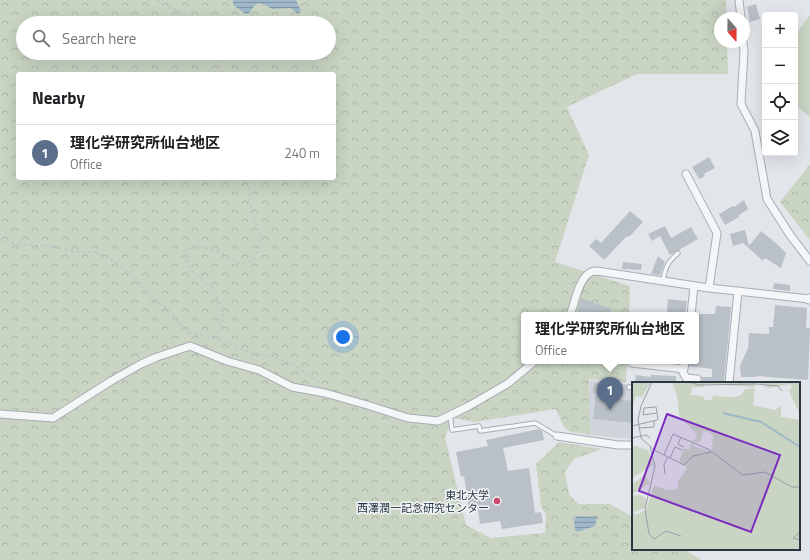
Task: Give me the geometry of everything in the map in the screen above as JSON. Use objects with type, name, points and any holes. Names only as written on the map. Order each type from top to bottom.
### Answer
[{"type":"street","points":[[739,0],[740,12]]},
{"type":"street","points":[[744,48],[741,104],[755,131],[767,199],[790,235],[810,261]]},
{"type":"street","points":[[686,174],[717,233],[709,288]]},
{"type":"street","points":[[571,312],[579,288],[589,273],[597,271],[709,288],[810,299]]},
{"type":"street","points":[[691,312],[694,286]]},
{"type":"street","points":[[729,382],[738,291]]},
{"type":"street","points":[[0,414],[54,418],[141,364],[190,346],[259,370],[292,387],[334,396],[408,418],[438,421],[507,384],[531,364]]},
{"type":"street","points":[[639,364],[684,369],[685,364]]},
{"type":"street","points":[[646,365],[646,373]]},
{"type":"street","points":[[681,368],[686,378],[697,379]]},
{"type":"street","points":[[557,436],[618,445],[632,445]]},
{"type":"lane","points":[[663,281],[664,271],[669,261],[678,253]]},
{"type":"lane","points":[[450,415],[452,430],[479,426],[480,431],[535,423],[557,436]]},
{"type":"path","points":[[157,0],[187,16]]},
{"type":"path","points":[[219,60],[222,72]]},
{"type":"path","points":[[215,338],[223,322],[223,310],[212,288],[192,270],[183,254],[185,249],[198,246],[216,250],[242,265],[252,261],[259,248],[260,234],[249,202],[250,180]]},
{"type":"path","points":[[0,239],[15,244],[50,246],[79,252],[96,252],[111,259],[138,280],[153,301],[165,307],[189,333],[215,338],[249,352],[276,358],[294,365],[326,387],[334,396]]},
{"type":"shaded area","points":[[590,380],[632,385],[632,439],[586,435]]},
{"type":"green space","points":[[0,0],[726,0],[727,12],[714,12],[714,48],[727,48],[728,74],[637,74],[567,107],[589,155],[555,262],[630,286],[629,312],[521,312],[521,364],[627,364],[626,382],[589,379],[590,434],[575,433],[567,430],[564,427],[556,409],[475,422],[453,418],[445,437],[466,525],[491,538],[545,533],[546,515],[541,506],[536,464],[559,442],[602,449],[574,459],[565,472],[569,494],[578,504],[610,504],[632,516],[632,550],[685,550],[702,560],[0,560]]},
{"type":"green space","points":[[810,15],[809,116],[798,107],[798,31]]},
{"type":"green space","points":[[810,164],[810,240],[780,202]]},
{"type":"water","points":[[233,0],[296,0],[301,11],[298,14],[291,8],[272,9],[259,3],[246,14],[233,5]]},
{"type":"water","points":[[578,516],[597,517],[595,526],[577,532],[575,530],[574,519]]},
{"type":"building","points":[[756,4],[760,19],[750,22],[750,12],[748,12],[747,7]]},
{"type":"building","points":[[709,157],[715,168],[704,174],[705,176],[699,179],[692,167]]},
{"type":"building","points":[[744,200],[748,209],[738,216],[739,217],[725,225],[719,214],[733,206],[734,207]]},
{"type":"building","points":[[630,211],[643,222],[604,260],[589,246],[596,239],[601,243]]},
{"type":"building","points":[[665,226],[671,238],[691,227],[698,239],[670,255],[660,236],[652,241],[648,234]]},
{"type":"building","points":[[745,230],[749,246],[761,231],[786,253],[781,268],[765,258],[763,261],[743,243],[733,246],[730,234]]},
{"type":"building","points":[[658,256],[665,262],[660,275],[651,274]]},
{"type":"building","points":[[623,262],[642,264],[641,270],[622,269]]},
{"type":"building","points":[[774,283],[790,285],[790,291],[773,289]]},
{"type":"building","points":[[581,298],[611,309],[610,312],[577,311]]},
{"type":"building","points":[[668,299],[687,301],[685,312],[667,311]]},
{"type":"building","points":[[775,305],[807,308],[806,328],[810,328],[808,380],[756,376],[741,377],[740,366],[748,348],[749,333],[769,334],[769,327],[773,327]]},
{"type":"building","points":[[716,306],[731,307],[724,382],[701,382],[701,377],[712,377],[712,369],[689,366],[689,364],[699,364],[699,314],[715,314]]},
{"type":"building","points":[[636,375],[651,377],[651,375],[676,376],[676,382],[635,382]]},
{"type":"building","points":[[594,383],[603,384],[605,388],[608,389],[607,398],[632,401],[632,423],[593,419],[596,393],[593,393]]},
{"type":"building","points":[[539,429],[542,431],[544,440],[503,448],[508,471],[529,468],[535,513],[541,512],[543,523],[502,529],[500,521],[480,524],[478,509],[469,510],[464,476],[461,477],[456,452],[488,446],[486,440]]},
{"type":"place","name":"理化学研究所仙台地区","points":[[610,410]]},
{"type":"place","name":"東北大学 西澤潤一記念研究センター","points":[[497,501]]}]
